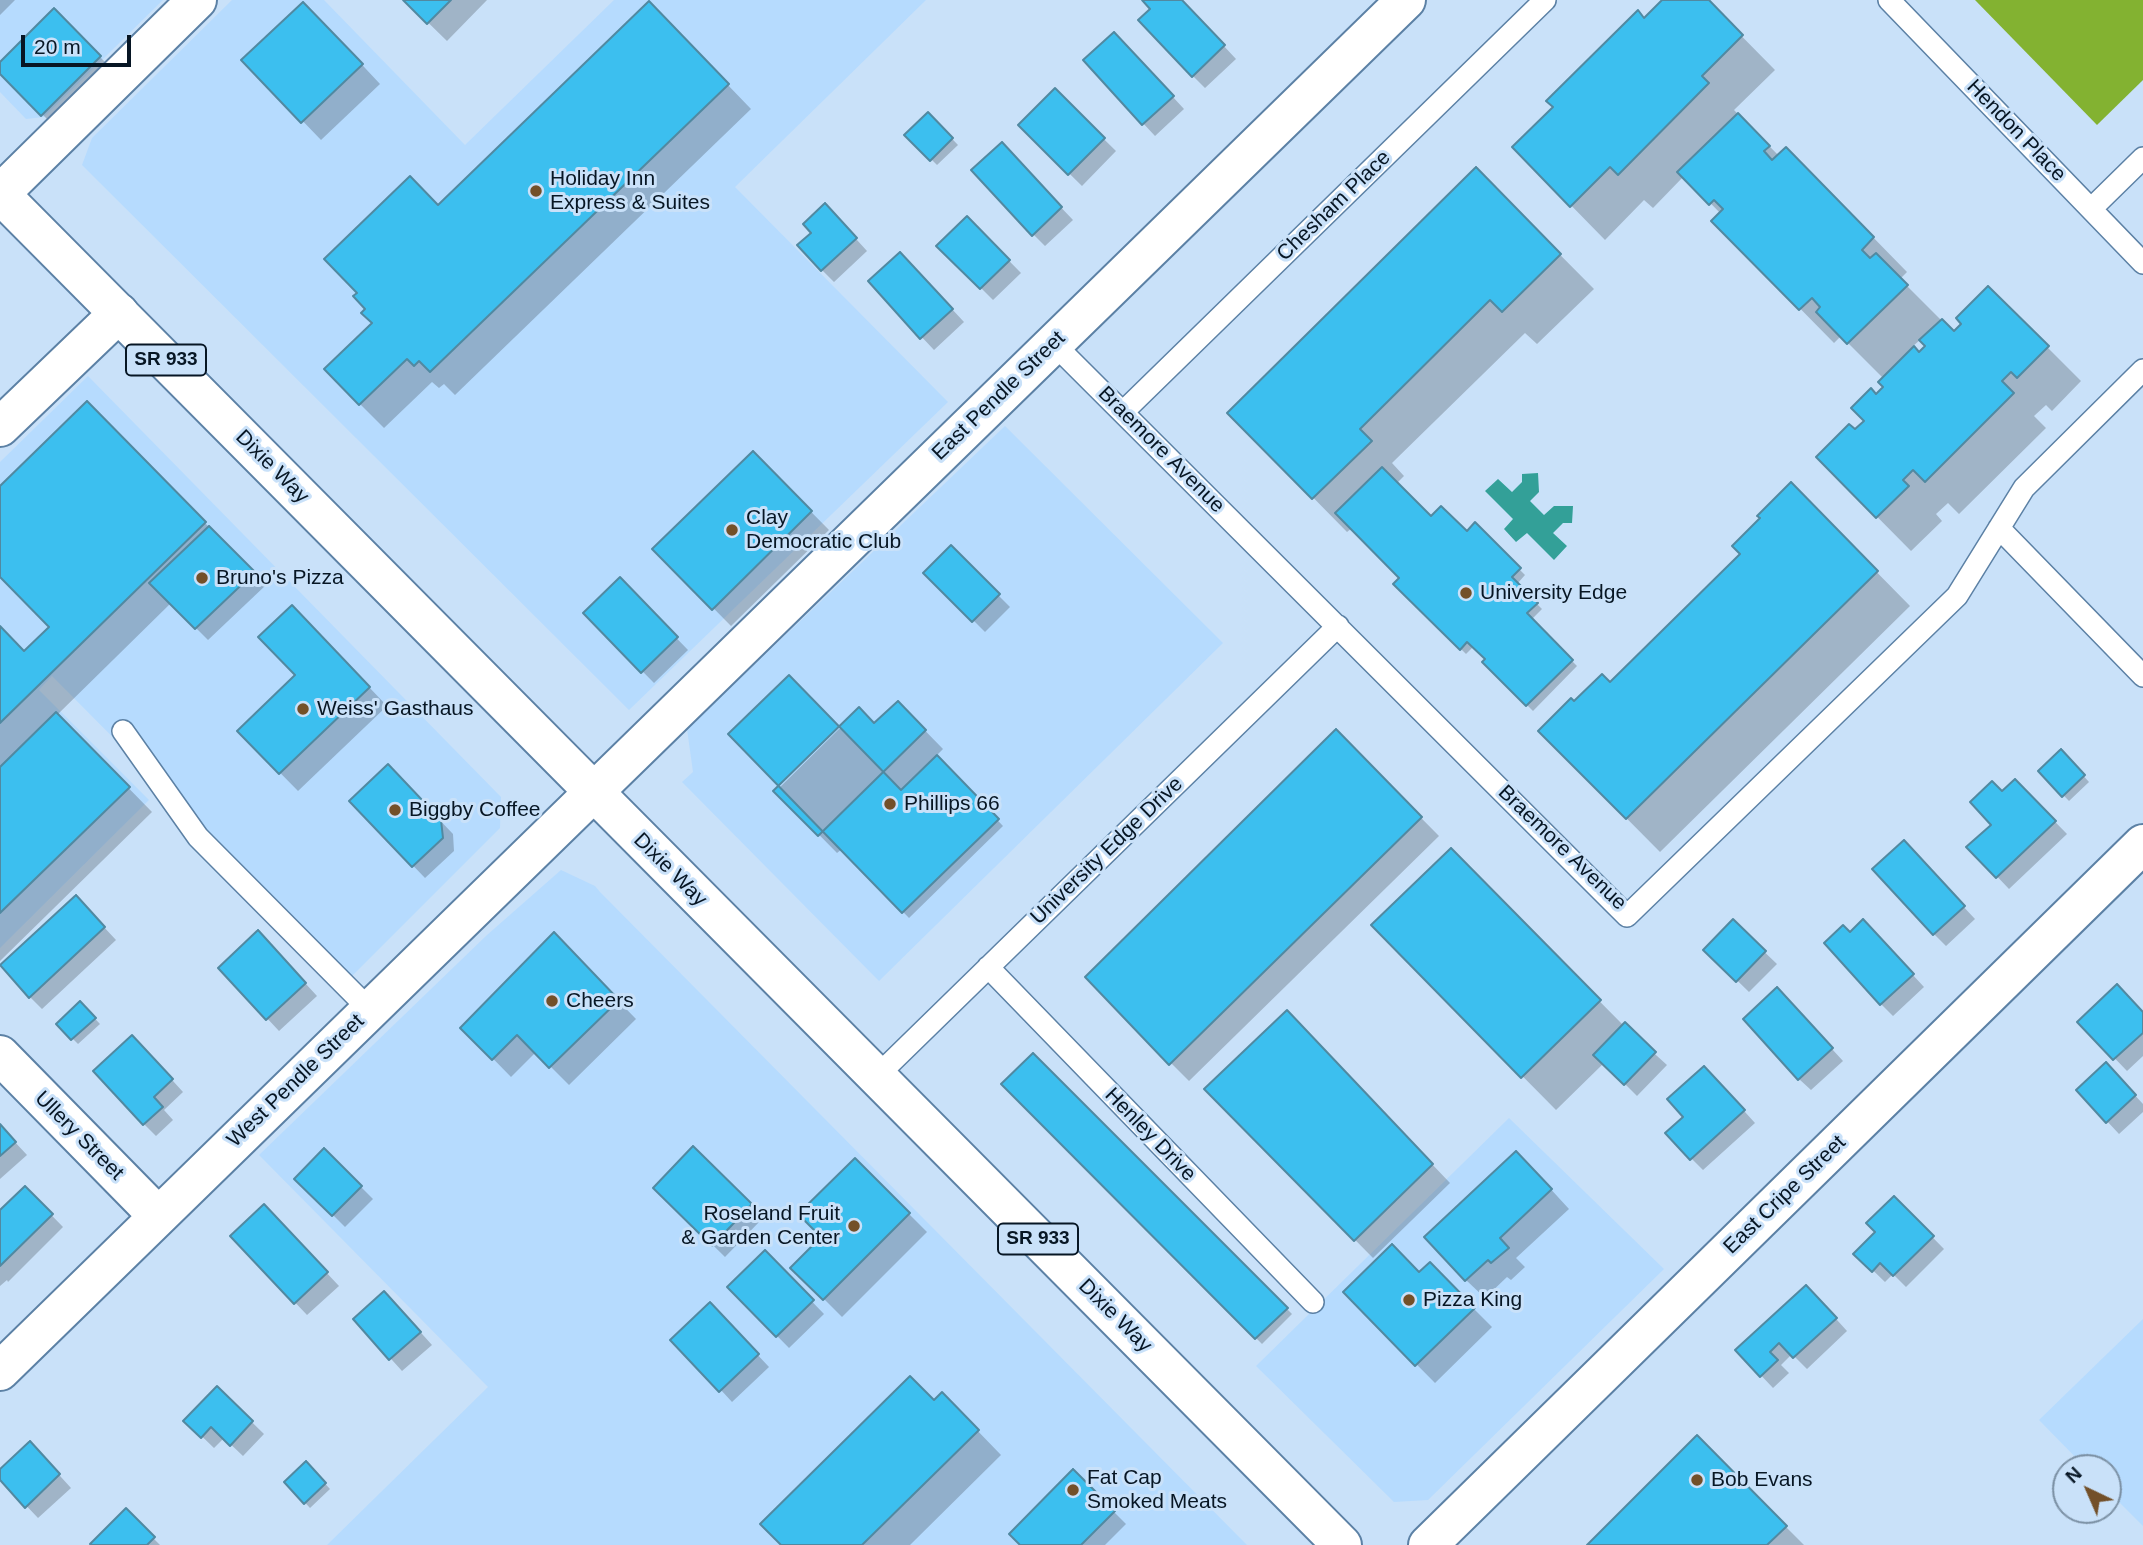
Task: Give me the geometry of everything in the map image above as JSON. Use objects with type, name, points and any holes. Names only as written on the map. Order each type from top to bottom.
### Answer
[{"type":"street","points":[[0,194],[197,0]]},
{"type":"street","name":"East Pendle Street","points":[[594,793],[1406,0]]},
{"type":"street","name":"Dixie Way","points":[[0,194],[1342,1545]]},
{"type":"street","points":[[0,428],[119,313]]},
{"type":"street","name":"West Pendle Street","points":[[0,1371],[594,793]]},
{"type":"street","name":"East Cripe Street","points":[[1428,1545],[2143,844]]},
{"type":"street","name":"Ullery Street","points":[[0,1055],[158,1216]]},
{"type":"lane","name":"Chesham Place","points":[[1123,412],[1545,0]]},
{"type":"lane","name":"Hendon Place","points":[[1889,0],[2143,263]]},
{"type":"lane","points":[[2091,209],[2143,158]]},
{"type":"lane","name":"Braemore Avenue","points":[[1054,343],[1627,916],[1957,596],[2024,488],[2143,370]]},
{"type":"lane","points":[[1999,528],[2143,676]]},
{"type":"lane","name":"University Edge Drive","points":[[876,1077],[1338,626]]},
{"type":"lane","points":[[123,731],[198,837],[370,1010]]},
{"type":"lane","name":"Henley Drive","points":[[988,967],[1313,1302]]},
{"type":"shaded area","points":[[0,0],[163,0],[44,117],[26,119],[0,92]]},
{"type":"shaded area","points":[[232,0],[324,0],[465,145],[614,0],[926,0],[735,187],[948,402],[629,710],[82,165],[92,138]]},
{"type":"shaded area","points":[[88,376],[501,797],[500,828],[351,977],[52,676],[39,690],[149,800],[0,948],[0,462]]},
{"type":"shaded area","points":[[1005,426],[1223,643],[879,981],[682,782],[693,772],[687,729]]},
{"type":"shaded area","points":[[1538,473],[1539,492],[1530,501],[1544,515],[1554,506],[1573,506],[1572,523],[1563,523],[1553,533],[1567,546],[1554,560],[1527,533],[1516,542],[1504,529],[1513,519],[1485,491],[1498,479],[1512,492],[1522,482],[1522,474]]},
{"type":"shaded area","points":[[561,870],[595,886],[1247,1545],[327,1545],[488,1387],[259,1155],[487,935]]},
{"type":"shaded area","points":[[1509,1118],[1664,1269],[1428,1500],[1394,1502],[1256,1366]]},
{"type":"shaded area","points":[[2143,1319],[2143,1526],[2122,1505],[2122,1454],[2072,1454],[2039,1420]]},
{"type":"green space","points":[[1975,0],[2143,0],[2143,80],[2097,125]]},
{"type":"building","points":[[403,0],[451,0],[427,24]]},
{"type":"building","points":[[1142,0],[1182,0],[1225,45],[1192,77],[1138,20],[1150,9]]},
{"type":"building","points":[[1662,0],[1709,0],[1743,35],[1702,76],[1709,83],[1618,175],[1610,167],[1570,207],[1512,147],[1553,107],[1546,101],[1638,10],[1644,18]]},
{"type":"building","name":"Holiday Inn Express & Suites","points":[[649,1],[729,84],[430,372],[419,361],[414,366],[407,359],[359,405],[324,369],[372,323],[361,313],[365,309],[353,296],[357,293],[324,259],[410,176],[438,205]]},
{"type":"building","points":[[303,2],[363,64],[301,123],[241,60]]},
{"type":"building","points":[[54,8],[101,56],[41,116],[0,74],[0,62]]},
{"type":"building","points":[[1114,32],[1174,96],[1142,125],[1083,60]]},
{"type":"building","points":[[1055,88],[1105,138],[1068,175],[1018,125]]},
{"type":"building","points":[[928,112],[953,138],[930,161],[904,135]]},
{"type":"building","points":[[1738,113],[1770,146],[1764,151],[1772,160],[1786,147],[1874,237],[1862,250],[1870,258],[1876,253],[1908,285],[1847,344],[1816,312],[1820,307],[1812,298],[1799,310],[1711,221],[1723,209],[1714,200],[1709,205],[1677,172]]},
{"type":"building","points":[[1002,142],[1062,207],[1032,236],[971,170]]},
{"type":"building","points":[[1476,167],[1561,254],[1502,312],[1490,300],[1360,429],[1372,441],[1312,499],[1227,413]]},
{"type":"building","points":[[825,203],[857,238],[821,271],[797,245],[811,233],[803,224]]},
{"type":"building","points":[[967,216],[1010,260],[980,289],[936,246]]},
{"type":"building","points":[[900,252],[953,309],[920,339],[868,281]]},
{"type":"building","points":[[1988,286],[2049,346],[2017,378],[2011,372],[2002,381],[2014,393],[1925,482],[1913,470],[1903,480],[1909,486],[1876,518],[1816,457],[1849,424],[1855,429],[1864,421],[1851,408],[1871,388],[1876,394],[1883,387],[1878,382],[1914,346],[1919,352],[1925,346],[1919,340],[1942,319],[1954,331],[1961,324],[1956,318]]},
{"type":"building","points":[[87,401],[206,522],[0,723],[0,626],[24,651],[49,627],[0,577],[0,486]]},
{"type":"building","name":"Clay Democratic Club","points":[[753,451],[812,511],[712,610],[652,549]]},
{"type":"building","name":"University Edge","points":[[1382,467],[1431,516],[1441,506],[1467,531],[1475,522],[1521,568],[1512,577],[1538,603],[1527,613],[1573,660],[1526,706],[1482,662],[1485,659],[1467,642],[1460,650],[1393,584],[1399,578],[1335,513]]},
{"type":"building","points":[[1791,482],[1878,571],[1626,819],[1538,731],[1571,698],[1574,701],[1602,674],[1610,682],[1740,554],[1732,546]]},
{"type":"building","name":"Bruno's Pizza","points":[[209,526],[255,572],[195,629],[149,583]]},
{"type":"building","points":[[951,545],[1000,594],[972,622],[923,573]]},
{"type":"building","points":[[620,577],[678,637],[641,673],[583,613]]},
{"type":"building","name":"Weiss' Gasthaus","points":[[292,605],[370,687],[279,774],[237,731],[295,675],[258,637]]},
{"type":"building","name":"Phillips 66","points":[[789,675],[901,790],[937,755],[999,819],[902,913],[728,734]]},
{"type":"building","points":[[898,701],[926,730],[818,836],[773,791],[859,707],[874,723]]},
{"type":"building","points":[[56,712],[130,787],[0,913],[0,767]]},
{"type":"building","points":[[1336,729],[1422,817],[1169,1065],[1085,977]]},
{"type":"building","points":[[2061,749],[2085,775],[2062,797],[2038,771]]},
{"type":"building","name":"Biggby Coffee","points":[[388,764],[441,820],[443,838],[412,867],[349,801]]},
{"type":"building","points":[[2015,779],[2056,821],[1996,878],[1966,847],[1991,825],[1970,802],[1992,781],[2002,791]]},
{"type":"building","points":[[1904,840],[1965,906],[1933,935],[1872,869]]},
{"type":"building","points":[[1451,848],[1601,1000],[1521,1078],[1371,925]]},
{"type":"building","points":[[76,895],[105,927],[29,998],[0,965]]},
{"type":"building","points":[[1733,919],[1766,951],[1736,982],[1703,950]]},
{"type":"building","points":[[1863,919],[1914,974],[1880,1005],[1824,943],[1843,925],[1850,932]]},
{"type":"building","points":[[258,930],[306,983],[266,1020],[218,968]]},
{"type":"building","name":"Cheers","points":[[554,932],[619,1000],[549,1068],[517,1035],[492,1060],[460,1028]]},
{"type":"building","points":[[2117,984],[2143,1012],[2143,1033],[2113,1060],[2077,1022]]},
{"type":"building","points":[[1777,987],[1833,1048],[1798,1080],[1743,1019]]},
{"type":"building","points":[[80,1001],[96,1018],[71,1040],[56,1024]]},
{"type":"building","points":[[1287,1010],[1433,1164],[1354,1241],[1204,1089]]},
{"type":"building","points":[[1625,1022],[1656,1052],[1624,1085],[1593,1055]]},
{"type":"building","points":[[132,1035],[173,1079],[154,1097],[163,1107],[143,1125],[93,1071]]},
{"type":"building","points":[[1033,1053],[1288,1308],[1255,1339],[1001,1084]]},
{"type":"building","points":[[2106,1062],[2136,1095],[2106,1123],[2076,1090]]},
{"type":"building","points":[[1704,1066],[1745,1110],[1690,1160],[1665,1133],[1683,1117],[1667,1099]]},
{"type":"building","points":[[0,1124],[16,1142],[0,1156]]},
{"type":"building","points":[[693,1146],[752,1204],[712,1246],[653,1188]]},
{"type":"building","points":[[324,1148],[362,1186],[332,1216],[294,1179]]},
{"type":"building","points":[[1516,1151],[1552,1189],[1500,1238],[1509,1248],[1491,1263],[1488,1260],[1465,1281],[1424,1237]]},
{"type":"building","name":"Roseland Fruit & Garden Center","points":[[855,1158],[910,1213],[823,1300],[790,1268],[821,1237],[798,1214]]},
{"type":"building","points":[[25,1186],[53,1214],[0,1266],[0,1210]]},
{"type":"building","points":[[1894,1196],[1934,1236],[1893,1276],[1880,1263],[1872,1272],[1853,1254],[1875,1232],[1866,1223]]},
{"type":"building","points":[[264,1204],[328,1272],[294,1304],[230,1236]]},
{"type":"building","name":"Pizza King","points":[[1392,1244],[1419,1272],[1430,1262],[1475,1308],[1415,1366],[1343,1292]]},
{"type":"building","points":[[765,1250],[814,1300],[776,1337],[727,1287]]},
{"type":"building","points":[[1806,1285],[1837,1318],[1793,1358],[1779,1343],[1770,1352],[1778,1360],[1760,1377],[1735,1350]]},
{"type":"building","points":[[384,1291],[421,1332],[389,1360],[353,1319]]},
{"type":"building","points":[[710,1302],[759,1354],[719,1392],[670,1340]]},
{"type":"building","points":[[910,1376],[934,1400],[942,1392],[979,1430],[862,1545],[781,1545],[760,1524]]},
{"type":"building","points":[[217,1386],[253,1421],[230,1446],[211,1427],[201,1438],[183,1421]]},
{"type":"building","name":"Bob Evans","points":[[1697,1435],[1787,1526],[1767,1545],[1587,1545]]},
{"type":"building","points":[[30,1441],[60,1474],[25,1508],[0,1480],[0,1469]]},
{"type":"building","points":[[306,1461],[326,1483],[304,1504],[284,1482]]},
{"type":"building","name":"Fat Cap Smoked Meats","points":[[1073,1469],[1115,1511],[1081,1545],[1020,1545],[1009,1534]]},
{"type":"building","points":[[126,1508],[155,1537],[147,1545],[90,1544]]},
{"type":"place","name":"Holiday Inn Express & Suites","points":[[536,191]]},
{"type":"place","name":"Clay Democratic Club","points":[[732,530]]},
{"type":"place","name":"Bruno's Pizza","points":[[202,578]]},
{"type":"place","name":"University Edge","points":[[1466,593]]},
{"type":"place","name":"Weiss' Gasthaus","points":[[303,709]]},
{"type":"place","name":"Phillips 66","points":[[890,804]]},
{"type":"place","name":"Biggby Coffee","points":[[395,810]]},
{"type":"place","name":"Cheers","points":[[552,1001]]},
{"type":"place","name":"Roseland Fruit & Garden Center","points":[[854,1226]]},
{"type":"place","name":"Pizza King","points":[[1409,1300]]},
{"type":"place","name":"Bob Evans","points":[[1697,1480]]},
{"type":"place","name":"Fat Cap Smoked Meats","points":[[1073,1490]]}]
